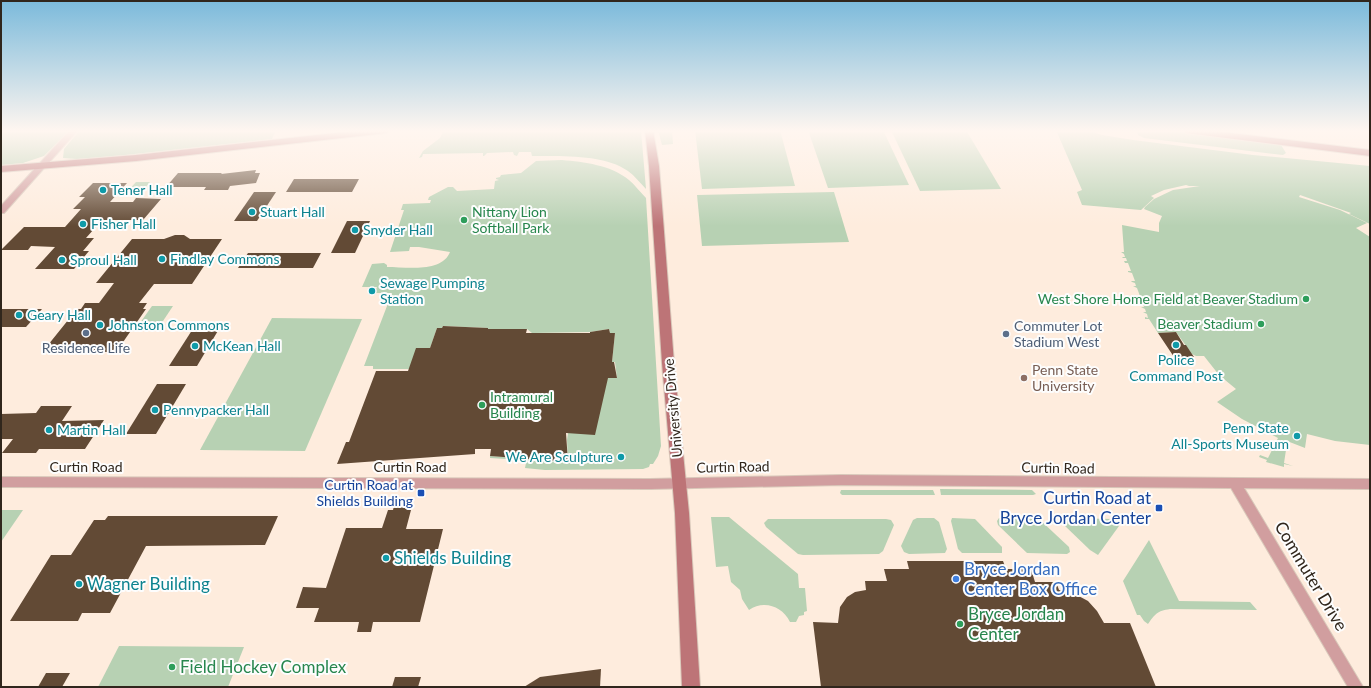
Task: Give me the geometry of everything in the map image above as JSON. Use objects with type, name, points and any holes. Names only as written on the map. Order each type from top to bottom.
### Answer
[{"type":"main road","points":[[1,169],[93,162]]},
{"type":"main road","name":"University Drive","points":[[653,162],[684,544],[691,687]]},
{"type":"street","points":[[1,211],[45,162]]},
{"type":"street","name":"Curtin Road","points":[[1,482],[679,483],[841,480],[1370,484]]},
{"type":"street","name":"Commuter Drive","points":[[1236,484],[1356,687]]},
{"type":"green space","points":[[1,162],[26,162],[23,163],[1,165]]},
{"type":"green space","points":[[535,162],[588,163],[606,168],[622,175],[629,180],[646,198],[661,446],[658,456],[649,467],[643,469],[545,470],[525,468],[526,463],[520,462],[520,460],[490,458],[490,456],[568,462],[568,433],[603,377],[617,378],[615,362],[612,362],[615,333],[610,333],[609,329],[590,332],[532,333],[527,329],[488,329],[443,326],[442,328],[437,328],[430,348],[409,369],[373,369],[373,366],[364,366],[392,293],[375,293],[377,287],[362,287],[372,264],[384,263],[387,267],[413,268],[432,266],[446,259],[450,252],[410,247],[409,251],[390,252],[404,210],[401,210],[403,204],[430,203],[431,200],[428,200],[429,197],[448,187],[453,187],[457,191],[494,189],[495,181],[499,180],[496,178],[500,177],[501,175],[521,173]]},
{"type":"green space","points":[[610,162],[644,162],[646,189],[628,171]]},
{"type":"green space","points":[[699,162],[789,162],[795,186],[702,189]]},
{"type":"green space","points":[[819,162],[898,162],[909,185],[828,188]]},
{"type":"green space","points":[[906,162],[985,162],[1001,189],[920,191]]},
{"type":"green space","name":"Beaver Stadium","points":[[1070,162],[1329,162],[1370,166],[1370,224],[1349,214],[1351,213],[1300,195],[1299,197],[1340,210],[1367,223],[1356,228],[1370,237],[1370,445],[1335,441],[1307,434],[1305,448],[1287,441],[1286,449],[1288,450],[1286,450],[1284,463],[1293,466],[1284,464],[1284,467],[1266,462],[1267,460],[1259,457],[1260,455],[1268,458],[1278,438],[1242,419],[1217,402],[1236,389],[1219,375],[1204,356],[1196,356],[1192,354],[1176,332],[1158,333],[1149,319],[1145,319],[1145,317],[1148,318],[1147,314],[1143,312],[1146,312],[1145,309],[1141,307],[1144,307],[1141,298],[1137,298],[1137,296],[1140,296],[1137,288],[1133,286],[1136,286],[1135,283],[1131,281],[1135,281],[1132,273],[1128,272],[1131,271],[1128,263],[1125,263],[1124,261],[1127,261],[1126,258],[1122,257],[1125,257],[1121,252],[1124,252],[1122,225],[1159,232],[1159,223],[1162,216],[1144,209],[1145,207],[1154,199],[1173,190],[1200,186],[1186,185],[1164,190],[1151,196],[1154,198],[1141,210],[1082,205],[1077,192],[1082,190]]},
{"type":"green space","points":[[136,182],[150,182],[140,194],[125,194]]},
{"type":"green space","points":[[834,192],[849,242],[702,246],[697,195]]},
{"type":"green space","points":[[152,306],[173,306],[157,330],[135,330]]},
{"type":"green space","points":[[272,318],[362,319],[305,451],[200,450]]},
{"type":"green space","points":[[940,489],[1032,490],[1036,494],[941,495]]},
{"type":"green space","points":[[841,490],[933,490],[935,495],[842,495],[840,493]]},
{"type":"green space","points":[[1,510],[23,510],[1,542]]},
{"type":"green space","points":[[711,517],[729,517],[798,574],[799,588],[805,588],[807,611],[804,612],[804,615],[799,616],[796,622],[790,622],[787,616],[772,606],[761,605],[749,610],[742,599],[740,590],[731,582],[728,566],[716,567]]},
{"type":"green space","points":[[917,518],[934,518],[939,522],[947,549],[945,553],[909,554],[904,552],[901,546],[913,520]]},
{"type":"green space","points":[[952,518],[975,519],[1002,547],[1002,553],[962,553],[958,549],[951,521]]},
{"type":"green space","points":[[999,518],[1039,519],[1069,547],[1070,552],[1067,554],[1027,553],[998,525],[997,521]]},
{"type":"green space","points":[[1066,518],[1113,519],[1117,521],[1119,526],[1098,555],[1090,550],[1064,525],[1063,521]]},
{"type":"green space","points":[[768,519],[886,519],[891,520],[894,525],[883,551],[879,554],[803,555],[798,554],[766,527],[764,523]]},
{"type":"green space","points":[[1149,540],[1179,601],[1250,602],[1257,610],[1170,609],[1157,614],[1148,624],[1140,615],[1137,615],[1123,581]]},
{"type":"green space","name":"Field Hockey Complex","points":[[119,646],[244,647],[228,687],[98,687]]},
{"type":"building","points":[[256,170],[255,173],[260,173],[256,183],[230,186],[228,190],[204,190],[206,187],[166,187],[178,173],[222,173],[221,174]]},
{"type":"building","points":[[294,179],[359,179],[352,192],[286,192]]},
{"type":"building","points":[[93,183],[127,183],[110,202],[133,202],[136,198],[161,199],[143,220],[102,220],[86,238],[94,238],[83,251],[89,251],[74,269],[35,269],[55,247],[31,246],[28,250],[1,250],[24,227],[65,227],[81,209],[73,209],[85,197],[79,197]]},
{"type":"building","name":"Stuart Hall","points":[[254,192],[276,192],[257,221],[234,221]]},
{"type":"building","name":"Snyder Hall","points":[[347,221],[370,221],[355,253],[331,253]]},
{"type":"building","points":[[175,235],[184,235],[190,239],[222,239],[192,284],[154,284],[139,303],[147,303],[143,309],[146,309],[121,345],[117,345],[112,352],[46,352],[52,345],[48,345],[77,309],[81,309],[85,303],[99,303],[114,283],[96,283],[132,239],[164,239]]},
{"type":"building","points":[[248,253],[321,253],[313,268],[238,268]]},
{"type":"building","name":"Geary Hall","points":[[1,309],[42,309],[26,327],[1,327]]},
{"type":"building","name":"McKean Hall","points":[[196,324],[222,324],[197,366],[169,366]]},
{"type":"building","name":"Intramural Building","points":[[443,326],[488,329],[527,329],[526,333],[590,333],[609,329],[610,333],[615,333],[612,362],[614,362],[617,378],[608,378],[595,435],[566,433],[568,462],[490,456],[491,449],[475,449],[475,454],[337,464],[346,442],[349,442],[376,371],[408,371],[416,348],[430,348],[437,328],[442,328]]},
{"type":"building","name":"Police Command Post","points":[[1176,332],[1194,357],[1174,357],[1158,333]]},
{"type":"building","name":"Pennypacker Hall","points":[[157,384],[186,384],[156,434],[126,434]]},
{"type":"building","name":"Martin Hall","points":[[41,406],[72,406],[62,421],[104,420],[85,449],[39,449],[36,453],[2,453],[13,439],[1,439],[1,414],[36,413]]},
{"type":"building","name":"Shields Building","points":[[394,506],[408,506],[407,510],[411,510],[406,529],[443,529],[420,622],[373,622],[371,632],[357,632],[359,622],[314,622],[319,608],[296,608],[303,587],[326,588],[346,528],[382,528],[388,510],[393,510]]},
{"type":"building","name":"Wagner Building","points":[[108,516],[278,516],[265,545],[146,546],[110,613],[82,613],[78,621],[10,621],[51,555],[71,555],[94,520],[105,520]]},
{"type":"building","name":"Bryce Jordan Center","points":[[907,561],[1003,561],[1006,569],[1031,569],[1035,582],[1056,582],[1059,590],[1073,593],[1088,601],[1097,611],[1104,623],[1130,623],[1156,687],[821,687],[813,622],[838,623],[840,607],[847,597],[855,592],[866,590],[865,581],[887,581],[884,569],[909,569]]},
{"type":"building","points":[[601,669],[600,687],[524,687],[540,677]]},
{"type":"building","points":[[46,673],[70,673],[62,687],[38,687]]},
{"type":"building","points":[[395,677],[421,677],[418,687],[392,687]]},
{"type":"place","name":"Tener Hall","points":[[103,190]]},
{"type":"place","name":"Stuart Hall","points":[[252,212]]},
{"type":"place","name":"Nittany Lion Softball Park","points":[[464,220]]},
{"type":"place","name":"Fisher Hall","points":[[83,224]]},
{"type":"place","name":"Snyder Hall","points":[[355,230]]},
{"type":"place","name":"Findlay Commons","points":[[162,259]]},
{"type":"place","name":"Sproul Hall","points":[[62,260]]},
{"type":"place","name":"Sewage Pumping Station","points":[[372,291]]},
{"type":"place","name":"West Shore Home Field at Beaver Stadium","points":[[1306,299]]},
{"type":"place","name":"Geary Hall","points":[[19,315]]},
{"type":"place","name":"Beaver Stadium","points":[[1261,324]]},
{"type":"place","name":"Johnston Commons","points":[[100,325]]},
{"type":"place","name":"Residence Life","points":[[86,333]]},
{"type":"place","name":"Commuter Lot Stadium West","points":[[1006,334]]},
{"type":"place","name":"Police Command Post","points":[[1176,345]]},
{"type":"place","name":"McKean Hall","points":[[195,346]]},
{"type":"place","name":"Penn State University","points":[[1024,378]]},
{"type":"place","name":"Intramural Building","points":[[482,405]]},
{"type":"place","name":"Pennypacker Hall","points":[[155,410]]},
{"type":"place","name":"Martin Hall","points":[[49,430]]},
{"type":"place","name":"Penn State All-Sports Museum","points":[[1297,436]]},
{"type":"place","name":"We Are Sculpture","points":[[621,457]]},
{"type":"place","name":"Curtin Road at Shields Building","points":[[421,493]]},
{"type":"place","name":"Curtin Road at Bryce Jordan Center","points":[[1159,508]]},
{"type":"place","name":"Shields Building","points":[[386,558]]},
{"type":"place","name":"Bryce Jordan Center Box Office","points":[[956,579]]},
{"type":"place","name":"Wagner Building","points":[[79,584]]},
{"type":"place","name":"Bryce Jordan Center","points":[[960,624]]},
{"type":"place","name":"Field Hockey Complex","points":[[172,667]]}]
